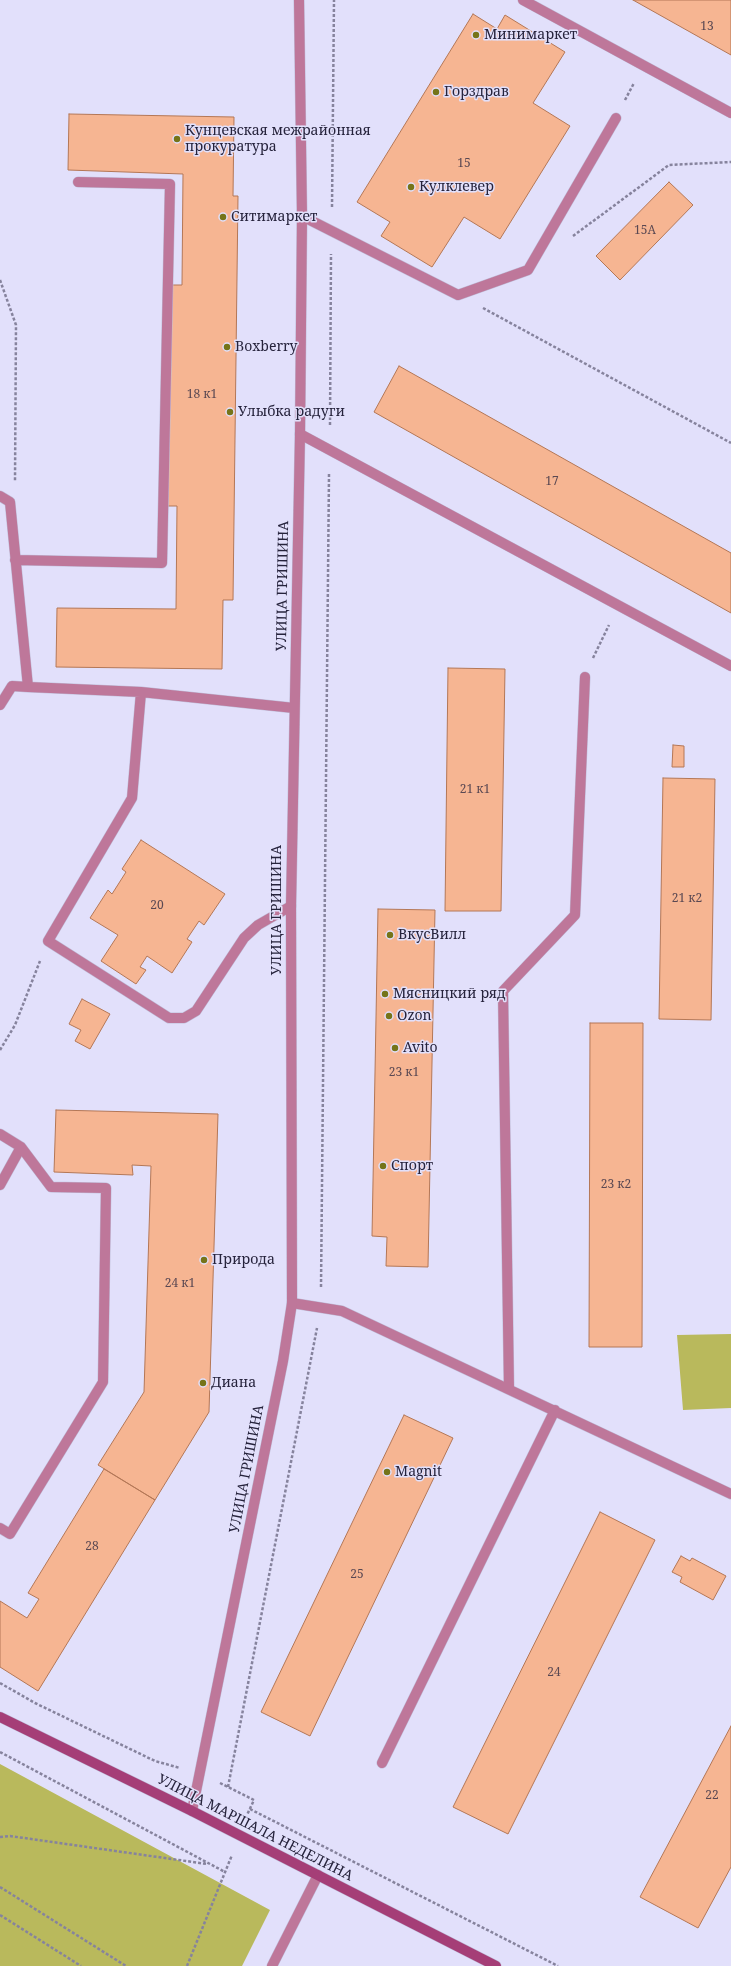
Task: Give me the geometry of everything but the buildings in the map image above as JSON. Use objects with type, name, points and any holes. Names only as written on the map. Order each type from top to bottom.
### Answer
[{"type":"street","name":"УЛИЦА ГРИШИНА","points":[[192,1811],[283,1361],[292,1303],[290,906],[300,434],[302,216],[299,0]]},
{"type":"street","points":[[523,0],[731,113]]},
{"type":"street","points":[[302,216],[458,295],[528,270],[616,118]]},
{"type":"street","points":[[15,560],[162,563],[170,184],[78,182]]},
{"type":"street","points":[[300,434],[619,604],[731,666]]},
{"type":"street","points":[[0,496],[10,502],[28,687]]},
{"type":"street","points":[[509,1389],[503,991],[575,915],[585,677]]},
{"type":"street","points":[[0,705],[12,686],[141,692],[294,708]]},
{"type":"street","points":[[141,692],[132,798],[48,942],[169,1018],[184,1018],[196,1011],[244,938],[258,925],[290,906]]},
{"type":"street","points":[[0,1134],[21,1147],[51,1187],[106,1188],[103,1382],[10,1534],[0,1528]]},
{"type":"street","points":[[0,1185],[21,1147]]},
{"type":"street","points":[[292,1303],[342,1311],[731,1494]]},
{"type":"street","points":[[382,1763],[555,1410]]},
{"type":"street","name":"УЛИЦА МАРШАЛА НЕДЕЛИНА","points":[[0,1717],[192,1811],[496,1966]]},
{"type":"street","points":[[272,1966],[318,1875]]},
{"type":"path","points":[[616,118],[643,65]]},
{"type":"path","points":[[571,238],[669,165],[731,162]]},
{"type":"path","points":[[0,280],[16,325],[15,489]]},
{"type":"path","points":[[458,295],[731,442]]},
{"type":"path","points":[[585,677],[619,604]]},
{"type":"path","points":[[0,1050],[15,1025],[48,942]]},
{"type":"path","points":[[0,1683],[35,1704],[155,1762],[200,1773],[254,1800],[187,1966]]},
{"type":"path","points":[[0,1752],[225,1872]]},
{"type":"path","points":[[250,1809],[558,1966]]},
{"type":"path","points":[[0,1837],[10,1836],[211,1864]]},
{"type":"path","points":[[0,1887],[126,1966]]},
{"type":"path","points":[[0,1915],[81,1966]]},
{"type":"shaded area","points":[[731,1334],[731,1408],[683,1410],[677,1335]]},
{"type":"shaded area","points":[[0,1764],[270,1910],[242,1966],[0,1966]]},
{"type":"place","name":"Минимаркет","points":[[476,35]]},
{"type":"place","name":"Горздрав","points":[[436,92]]},
{"type":"place","name":"Кунцевская межрайонная прокуратура","points":[[177,139]]},
{"type":"place","name":"Кулклевер","points":[[411,187]]},
{"type":"place","name":"Ситимаркет","points":[[223,217]]},
{"type":"place","name":"Boxberry","points":[[227,347]]},
{"type":"place","name":"Улыбка радуги","points":[[230,412]]},
{"type":"place","name":"ВкусВилл","points":[[390,935]]},
{"type":"place","name":"Мясницкий ряд","points":[[385,994]]},
{"type":"place","name":"Ozon","points":[[389,1016]]},
{"type":"place","name":"Avito","points":[[395,1048]]},
{"type":"place","name":"Спорт","points":[[383,1166]]},
{"type":"place","name":"Природа","points":[[204,1260]]},
{"type":"place","name":"Диана","points":[[203,1383]]},
{"type":"place","name":"Magnit","points":[[387,1472]]}]
